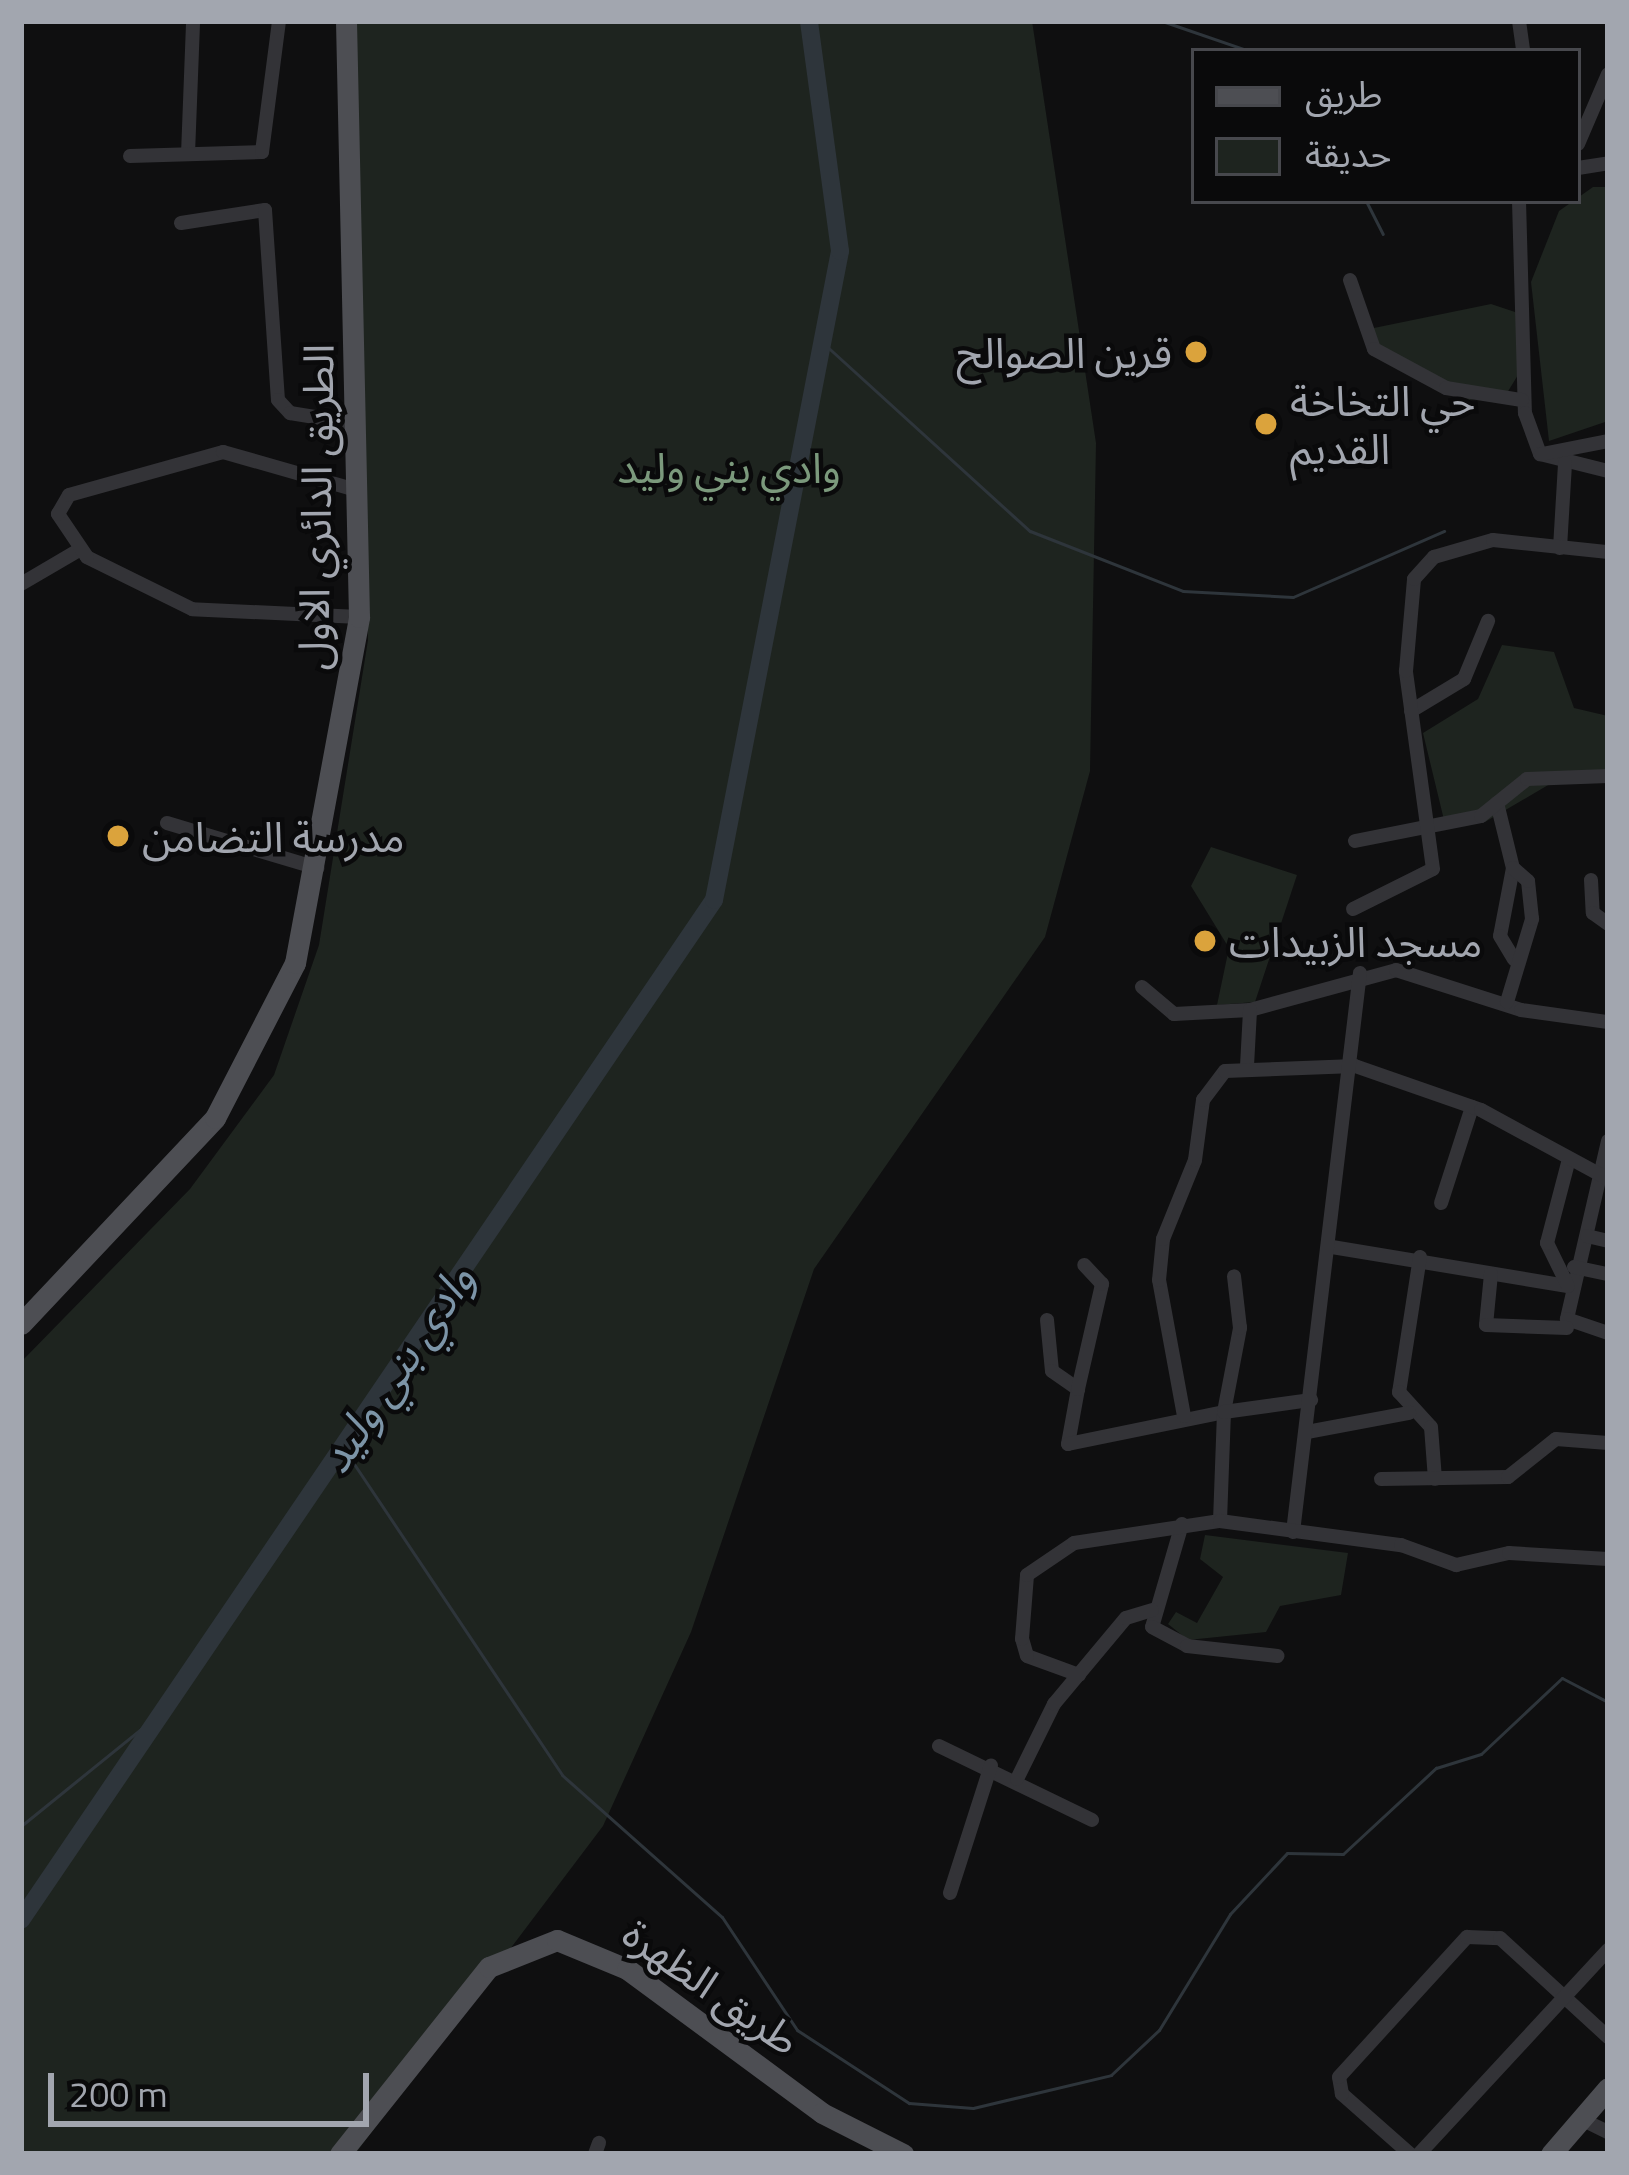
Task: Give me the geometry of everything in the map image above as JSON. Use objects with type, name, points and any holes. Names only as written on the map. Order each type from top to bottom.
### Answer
[{"type":"main road","name":"الطريق الدائري الاول","points":[[21,1324],[215,1118],[288,980],[317,868],[359,617],[360,491],[346,21]]},
{"type":"main road","name":"طريق الظهرة","points":[[340,2154],[489,1967],[557,1940],[627,1969],[822,2113],[903,2154]]},
{"type":"main road","points":[[1551,2154],[1608,2088]]},
{"type":"street","points":[[188,154],[193,21]]},
{"type":"street","points":[[130,156],[266,148],[279,21]]},
{"type":"street","points":[[1581,137],[1607,78]]},
{"type":"street","points":[[1519,204],[1522,400],[1540,454]]},
{"type":"street","points":[[181,223],[265,210],[278,400],[290,413],[358,424]]},
{"type":"street","points":[[1350,280],[1375,349],[1446,388],[1522,400]]},
{"type":"street","points":[[1540,454],[1608,441]]},
{"type":"street","points":[[359,617],[192,609],[79,550],[58,514],[69,495],[223,452],[360,491]]},
{"type":"street","points":[[1540,454],[1608,471]]},
{"type":"street","points":[[1560,548],[1565,463]]},
{"type":"street","points":[[1353,909],[1431,874],[1432,830],[1411,712],[1410,591],[1423,567],[1493,540],[1608,552]]},
{"type":"street","points":[[21,584],[79,550]]},
{"type":"street","points":[[1411,712],[1464,679],[1488,621]]},
{"type":"street","points":[[1355,841],[1432,830],[1497,803],[1549,774],[1608,776]]},
{"type":"street","points":[[1497,803],[1513,868],[1528,881],[1532,919],[1514,959],[1507,1003]]},
{"type":"street","points":[[167,823],[317,868]]},
{"type":"street","points":[[1513,868],[1498,900],[1514,959]]},
{"type":"street","points":[[1591,880],[1593,913],[1608,924]]},
{"type":"street","points":[[1293,1532],[1355,1066],[1360,974]]},
{"type":"street","points":[[1142,987],[1174,1014],[1250,1010],[1360,974],[1442,979],[1507,1003],[1608,1022]]},
{"type":"street","points":[[1246,1066],[1250,1010]]},
{"type":"street","points":[[1184,1416],[1159,1280],[1163,1239],[1196,1160],[1207,1092],[1246,1066],[1355,1066],[1472,1107],[1603,1177]]},
{"type":"street","points":[[1442,1203],[1472,1107]]},
{"type":"street","points":[[1567,1328],[1568,1286],[1587,1236],[1608,1141]]},
{"type":"street","points":[[1568,1286],[1547,1243],[1569,1159]]},
{"type":"street","points":[[1587,1236],[1608,1240]]},
{"type":"street","points":[[1332,1247],[1420,1257],[1568,1286]]},
{"type":"street","points":[[1420,1257],[1400,1372],[1409,1412],[1431,1427],[1435,1479]]},
{"type":"street","points":[[1084,1265],[1102,1284],[1065,1433],[1074,1448],[1184,1416],[1311,1400]]},
{"type":"street","points":[[1574,1267],[1608,1274]]},
{"type":"street","points":[[1491,1274],[1486,1324],[1608,1333]]},
{"type":"street","points":[[1220,1521],[1224,1412],[1240,1328],[1234,1276]]},
{"type":"street","points":[[1046,1320],[1052,1371],[1078,1389]]},
{"type":"street","points":[[1307,1432],[1409,1412]]},
{"type":"street","points":[[1381,1480],[1508,1477],[1556,1439],[1608,1443]]},
{"type":"street","points":[[1079,1675],[1027,1656],[1027,1575],[1074,1543],[1220,1521],[1401,1545],[1456,1565],[1509,1553],[1608,1559]]},
{"type":"street","points":[[1182,1524],[1152,1610],[1152,1627],[1187,1646],[1277,1656]]},
{"type":"street","points":[[1017,1779],[1036,1730],[1079,1675],[1133,1611],[1152,1610]]},
{"type":"street","points":[[939,1746],[991,1765],[1092,1820]]},
{"type":"street","points":[[950,1893],[991,1765]]},
{"type":"street","points":[[1410,2154],[1342,2094],[1340,2077],[1452,1950],[1488,1933],[1608,2037]]},
{"type":"street","points":[[1419,2154],[1608,1950]]},
{"type":"street","points":[[1581,2119],[1608,2132]]},
{"type":"green space","name":"وادي بني وليد","points":[[353,21],[1032,21],[1096,443],[1090,771],[1045,937],[814,1269],[691,1632],[603,1826],[355,2154],[21,2154],[21,1362],[190,1189],[274,1075],[319,945],[368,640]]},
{"type":"green space","points":[[1593,187],[1608,187],[1608,421],[1549,441],[1531,282],[1559,211],[1569,204],[1581,204],[1581,195]]},
{"type":"green space","points":[[1491,304],[1518,313],[1521,370],[1507,393],[1469,400],[1390,362],[1369,329]]},
{"type":"green space","points":[[1502,645],[1554,652],[1574,708],[1608,716],[1608,782],[1555,781],[1485,822],[1444,820],[1423,733],[1478,699]]},
{"type":"green space","points":[[1211,847],[1297,875],[1255,1002],[1217,1005],[1229,948],[1191,886]]},
{"type":"green space","points":[[1205,1535],[1348,1553],[1341,1595],[1280,1606],[1266,1632],[1188,1640],[1168,1624],[1176,1612],[1197,1623],[1223,1577],[1200,1559]]},
{"type":"waterway","name":"وادي بني وليد","points":[[21,1920],[714,900],[840,251],[809,21]]},
{"type":"waterway","points":[[1162,21],[1240,48]]},
{"type":"waterway","points":[[1368,204],[1383,234]]},
{"type":"waterway","points":[[822,342],[1030,531],[1183,591],[1293,597],[1444,531]]},
{"type":"waterway","points":[[344,1449],[562,1775],[722,1917],[797,2030],[909,2103],[973,2108],[1111,2075],[1159,2030],[1230,1914],[1287,1853],[1343,1854],[1436,1768],[1481,1754],[1562,1678],[1608,1702]]},
{"type":"waterway","points":[[21,1826],[169,1706]]},
{"type":"place","name":"قرين الصوالح","points":[[1196,352]]},
{"type":"place","name":"حي التخاخة القديم","points":[[1266,424]]},
{"type":"place","name":"مدرسة التضامن","points":[[118,836]]},
{"type":"place","name":"مسجد الزبيدات","points":[[1205,941]]}]
